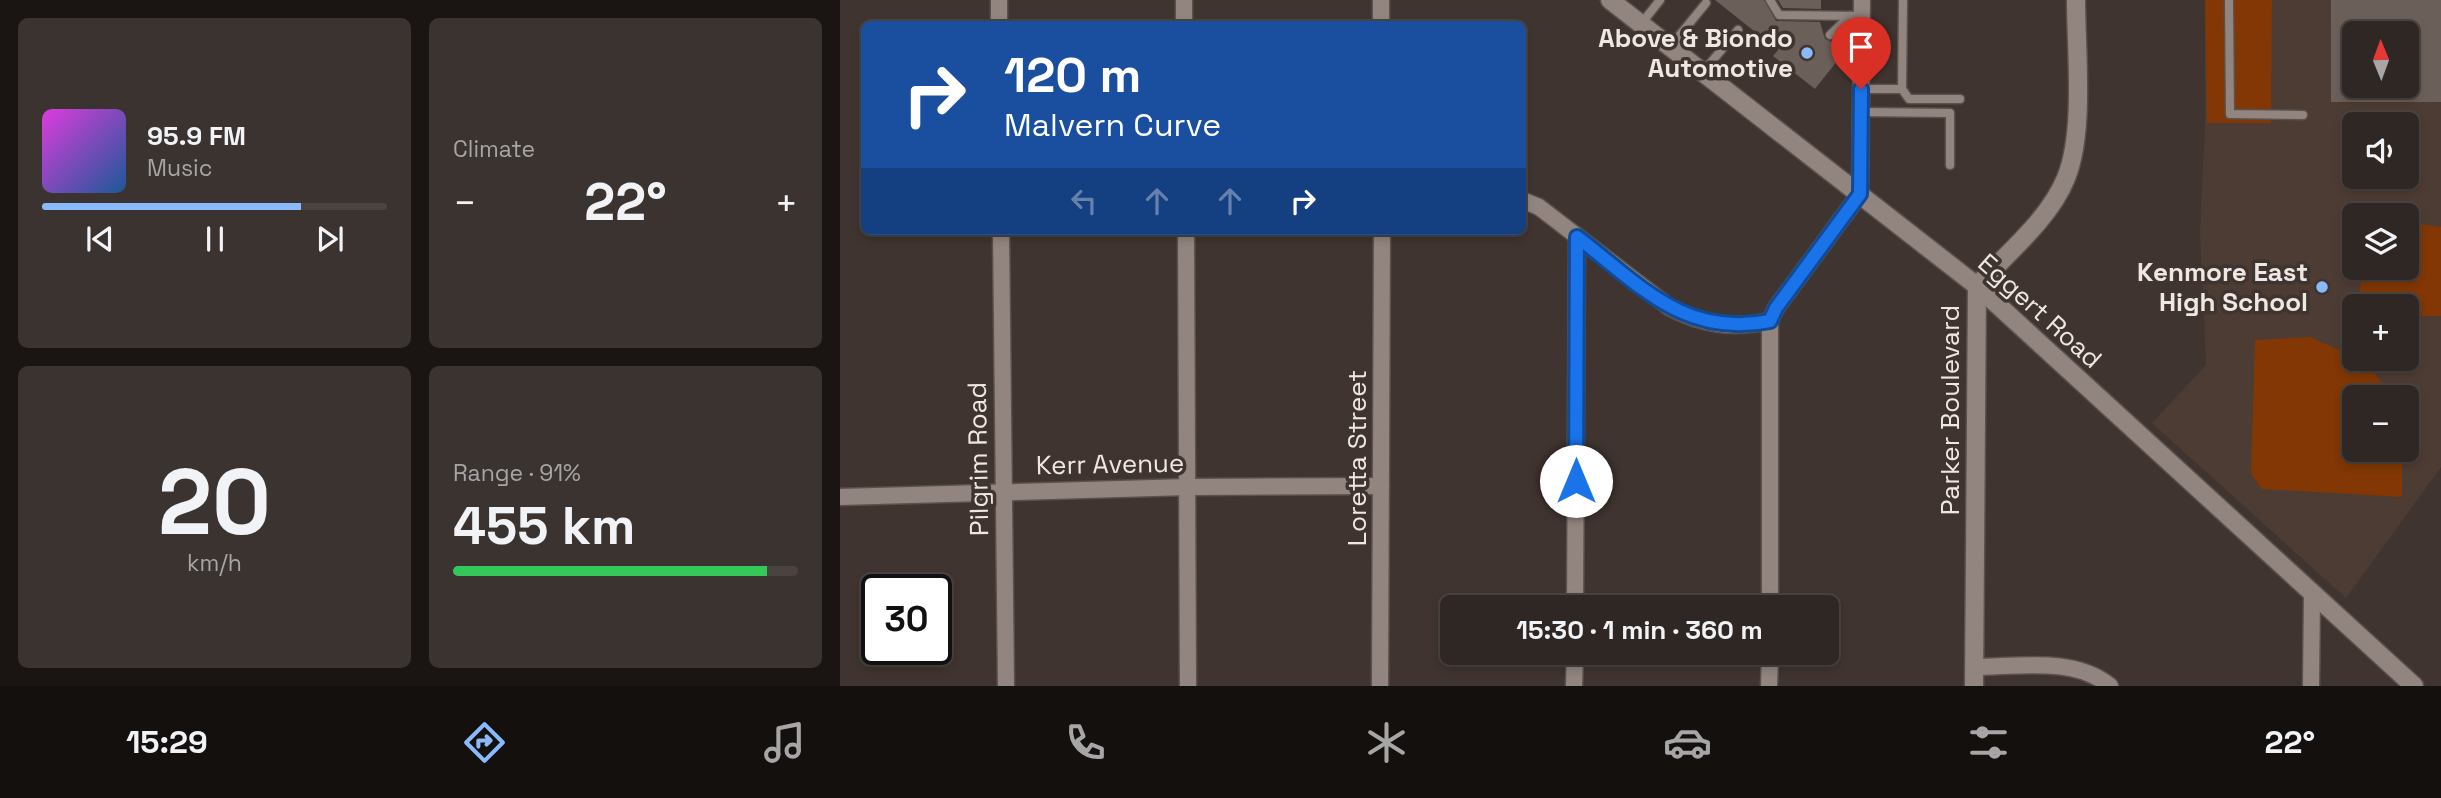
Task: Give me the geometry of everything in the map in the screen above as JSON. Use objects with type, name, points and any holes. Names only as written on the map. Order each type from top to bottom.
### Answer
[{"type":"street","points":[[999,0],[999,21]]},
{"type":"street","points":[[1184,0],[1184,21]]},
{"type":"street","points":[[1381,0],[1381,21]]},
{"type":"street","name":"Eggert Road","points":[[1610,0],[1977,286],[2414,686]]},
{"type":"street","name":"Parker Boulevard","points":[[1974,686],[1977,286],[2037,222],[2066,178],[2077,130],[2076,0]]},
{"type":"street","points":[[1770,595],[1770,321],[1776,308],[1860,194],[1861,89],[1858,10]]},
{"type":"street","points":[[1526,202],[1539,207],[1669,307],[1688,317],[1729,326],[1770,321]]},
{"type":"street","name":"Pilgrim Road","points":[[1001,235],[1006,686]]},
{"type":"street","points":[[1186,235],[1188,686]]},
{"type":"street","name":"Loretta Street","points":[[1380,686],[1382,235]]},
{"type":"street","points":[[1575,595],[1577,237]]},
{"type":"street","name":"Kerr Avenue","points":[[840,497],[1188,487],[1381,486]]},
{"type":"street","points":[[2311,686],[2312,594]]},
{"type":"street","points":[[1574,686],[1575,665]]},
{"type":"street","points":[[1769,686],[1770,665]]},
{"type":"street","points":[[1974,667],[2068,667],[2092,674],[2110,686]]},
{"type":"lane","points":[[1641,24],[1660,0]]},
{"type":"lane","points":[[1770,0],[1779,15],[1858,10]]},
{"type":"lane","points":[[1903,0],[1902,89],[1909,99],[1960,99]]},
{"type":"lane","points":[[2229,0],[2231,114],[2302,115]]},
{"type":"lane","points":[[1670,47],[1706,3]]},
{"type":"lane","points":[[1830,35],[1858,10]]},
{"type":"lane","points":[[1703,72],[1738,30]]},
{"type":"lane","points":[[1861,89],[1902,89]]},
{"type":"lane","points":[[1861,112],[1950,113],[1950,165]]},
{"type":"shaded area","name":"Kenmore East High School","points":[[2205,0],[2441,0],[2441,467],[2346,598],[2152,423],[2206,365],[2200,232],[2205,124]]},
{"type":"shaded area","points":[[2205,0],[2272,0],[2271,123],[2207,123]]},
{"type":"shaded area","points":[[2419,224],[2441,227],[2441,316],[2419,316],[2419,294],[2360,294],[2361,280],[2419,280]]},
{"type":"shaded area","points":[[2310,337],[2342,351],[2342,371],[2373,371],[2383,385],[2342,385],[2342,462],[2402,462],[2402,497],[2262,489],[2251,474],[2255,340]]},
{"type":"building","points":[[1715,0],[1764,0],[1776,21],[1820,22],[1825,39],[1840,45],[1835,51],[1841,56],[1815,89],[1773,56],[1778,50]]},
{"type":"building","points":[[1778,0],[1821,0],[1821,9],[1783,8]]},
{"type":"building","points":[[2331,0],[2441,0],[2441,102],[2331,102]]},
{"type":"place","name":"Above & Biondo Automotive","points":[[1807,53]]},
{"type":"place","name":"Kenmore East High School","points":[[2322,287]]},
{"type":"route","points":[[1576,481],[1577,237],[1669,307],[1688,317],[1729,326],[1770,321],[1776,308],[1854,206],[1860,194],[1861,89]]}]
